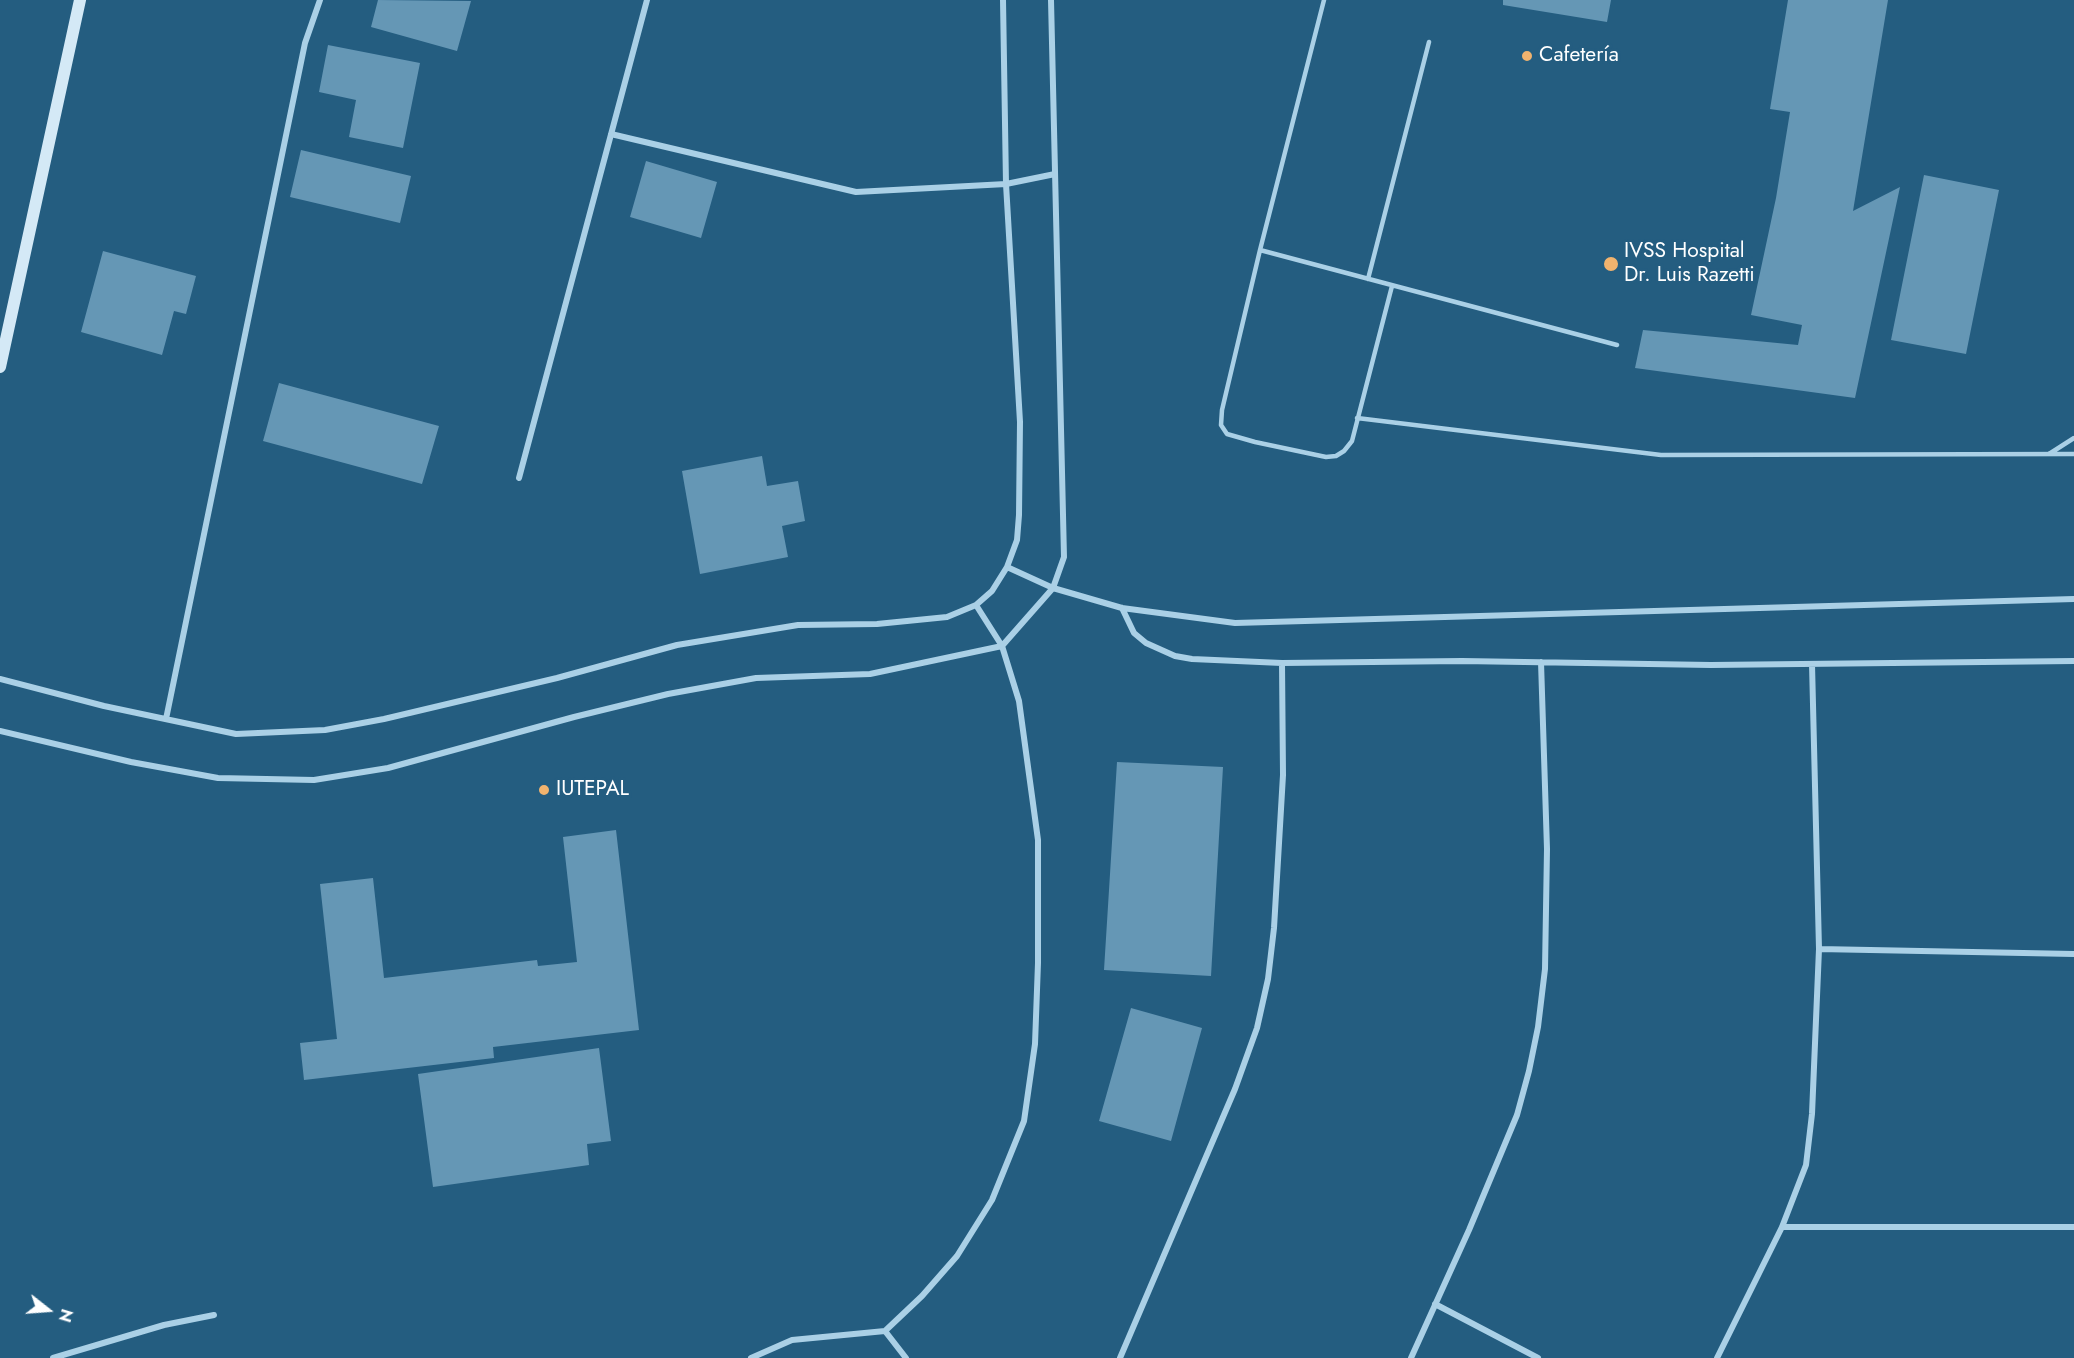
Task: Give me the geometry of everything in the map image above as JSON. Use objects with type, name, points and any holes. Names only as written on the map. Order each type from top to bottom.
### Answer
[{"type":"main road","points":[[0,367],[80,0]]},
{"type":"street","points":[[166,719],[305,43],[320,0]]},
{"type":"street","points":[[519,478],[647,0]]},
{"type":"street","points":[[0,679],[104,706],[236,734],[326,730],[384,719],[523,686],[677,645],[798,625],[877,624],[947,617],[976,605],[992,591],[1007,567],[1017,540],[1020,422],[1006,184],[1003,0]]},
{"type":"street","points":[[0,731],[131,762],[218,778],[314,780],[388,768],[668,694],[756,678],[870,674],[1002,646],[1053,588],[1064,557],[1051,0]]},
{"type":"street","points":[[611,134],[856,192],[1006,184],[1055,174]]},
{"type":"street","points":[[1007,567],[1053,588],[1122,608],[1235,623],[2074,599]]},
{"type":"street","points":[[751,1358],[792,1340],[885,1331],[922,1296],[957,1256],[992,1200],[1024,1121],[1035,1044],[1038,963],[1038,840],[1019,701],[1002,646],[976,605]]},
{"type":"street","points":[[1122,608],[1134,633],[1152,647],[1175,656],[1192,659],[1282,663],[1541,662],[1711,665],[2074,661]]},
{"type":"street","points":[[1412,1358],[1517,1115],[1538,1027],[1545,969],[1547,849],[1541,662]]},
{"type":"street","points":[[1120,1358],[1235,1089],[1257,1029],[1268,979],[1274,928],[1283,775],[1282,663]]},
{"type":"street","points":[[1717,1358],[1782,1227],[1806,1165],[1812,1114],[1819,950],[1812,664]]},
{"type":"street","points":[[1819,950],[2074,954]]},
{"type":"street","points":[[1782,1227],[2074,1227]]},
{"type":"street","points":[[1436,1304],[1538,1358]]},
{"type":"street","points":[[53,1358],[164,1325],[214,1315]]},
{"type":"street","points":[[885,1331],[906,1358]]},
{"type":"lane","points":[[1324,0],[1222,410],[1221,425],[1227,434],[1326,457],[1335,456],[1344,451],[1352,441],[1392,286]]},
{"type":"lane","points":[[1368,279],[1429,42]]},
{"type":"lane","points":[[1260,250],[1617,345]]},
{"type":"lane","points":[[1357,418],[1661,455],[2074,454]]},
{"type":"lane","points":[[2049,454],[2074,438]]},
{"type":"building","points":[[378,0],[471,1],[457,51],[371,27]]},
{"type":"building","points":[[1503,0],[1611,0],[1607,22],[1503,5]]},
{"type":"building","points":[[1788,0],[1888,0],[1853,211],[1900,187],[1855,398],[1635,368],[1643,330],[1798,345],[1802,325],[1751,315],[1776,198],[1790,112],[1770,109]]},
{"type":"building","points":[[328,45],[420,63],[403,148],[349,137],[356,100],[319,92]]},
{"type":"building","points":[[301,150],[411,176],[400,223],[290,197]]},
{"type":"building","points":[[646,161],[717,182],[701,238],[630,217]]},
{"type":"building","points":[[1924,175],[1999,190],[1966,354],[1891,340]]},
{"type":"building","points":[[103,251],[196,276],[186,314],[174,311],[162,355],[81,332]]},
{"type":"building","points":[[279,383],[439,426],[422,484],[263,441]]},
{"type":"building","points":[[762,456],[767,486],[798,481],[805,521],[782,526],[788,557],[700,574],[682,471]]},
{"type":"building","points":[[1117,762],[1223,767],[1211,976],[1104,970]]},
{"type":"building","points":[[616,830],[639,1030],[493,1047],[494,1058],[304,1080],[300,1043],[337,1039],[320,884],[373,878],[384,978],[537,960],[538,966],[577,962],[563,837]]},
{"type":"building","points":[[1131,1008],[1202,1028],[1171,1141],[1099,1121]]},
{"type":"building","points":[[599,1048],[611,1141],[587,1144],[589,1165],[433,1187],[418,1074]]},
{"type":"place","name":"Cafetería","points":[[1527,56]]},
{"type":"place","name":"IVSS Hospital Dr. Luis Razetti","points":[[1611,264]]},
{"type":"place","name":"IUTEPAL","points":[[544,790]]}]
